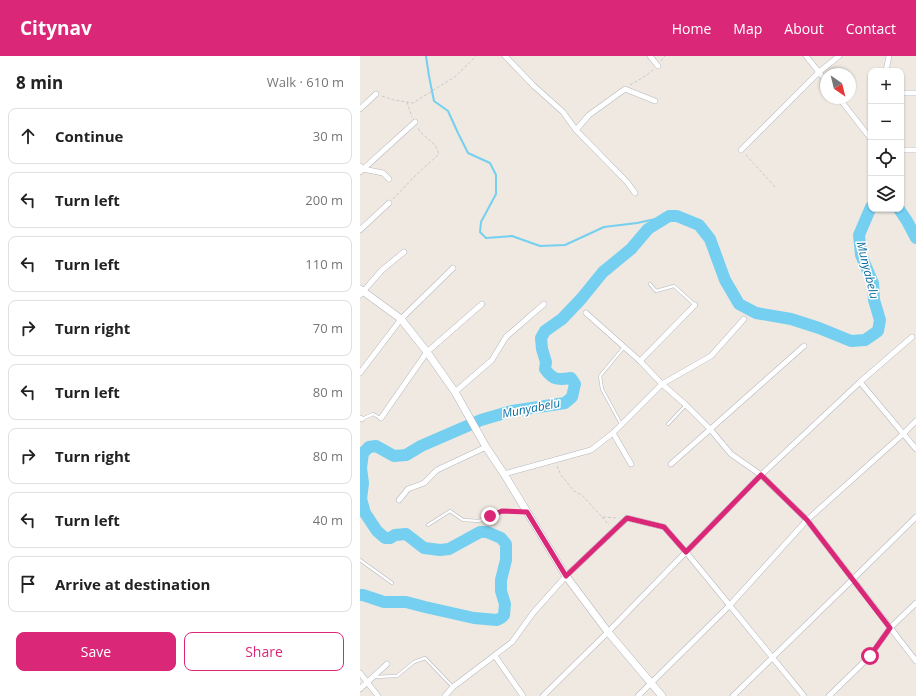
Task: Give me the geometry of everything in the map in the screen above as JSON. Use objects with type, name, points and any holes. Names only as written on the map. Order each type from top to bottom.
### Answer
[{"type":"street","points":[[505,56],[534,86],[563,112],[576,130],[627,182],[635,193]]},
{"type":"street","points":[[650,56],[658,66]]},
{"type":"street","points":[[806,56],[819,72]]},
{"type":"street","points":[[741,150],[819,72],[839,56]]},
{"type":"street","points":[[887,68],[889,56]]},
{"type":"street","points":[[576,130],[589,115],[624,89],[655,101]]},
{"type":"street","points":[[904,93],[916,93]]},
{"type":"street","points":[[360,109],[376,94]]},
{"type":"street","points":[[844,104],[868,135]]},
{"type":"street","points":[[361,169],[415,122]]},
{"type":"street","points":[[904,150],[916,150]]},
{"type":"street","points":[[361,169],[383,173],[389,179]]},
{"type":"street","points":[[360,230],[389,203]]},
{"type":"street","points":[[404,252],[382,270],[361,292],[401,319],[427,352],[455,392],[486,447],[566,576],[608,632],[662,696]]},
{"type":"street","points":[[360,372],[401,319],[453,268]]},
{"type":"street","points":[[381,418],[427,352],[482,304]]},
{"type":"street","points":[[455,392],[492,360],[506,337],[544,304]]},
{"type":"street","points":[[640,362],[695,305]]},
{"type":"street","points":[[586,313],[686,405],[710,429],[731,454],[761,475],[807,520],[916,661]]},
{"type":"street","points":[[504,474],[591,450],[613,434],[662,384],[711,356],[744,318]]},
{"type":"street","points":[[543,696],[608,632],[761,475],[860,382],[912,337]]},
{"type":"street","points":[[671,464],[804,346]]},
{"type":"street","points":[[860,382],[916,449]]},
{"type":"street","points":[[638,696],[729,606],[807,520],[916,421]]},
{"type":"street","points":[[613,434],[631,464]]},
{"type":"street","points":[[399,500],[408,489],[424,483],[437,470],[486,447]]},
{"type":"street","points":[[733,696],[916,517]]},
{"type":"street","points":[[445,696],[453,687],[512,642],[533,613],[566,576],[627,518],[664,527],[804,696]]},
{"type":"street","points":[[829,696],[870,656],[890,628],[916,603]]},
{"type":"street","points":[[495,656],[523,696]]},
{"type":"street","points":[[360,689],[387,664]]},
{"type":"street","points":[[360,673],[378,696]]},
{"type":"lane","points":[[650,284],[656,291],[674,286],[695,305]]},
{"type":"lane","points":[[622,425],[602,389],[600,376],[624,347]]},
{"type":"lane","points":[[668,424],[686,405]]},
{"type":"lane","points":[[361,418],[373,414],[381,418]]},
{"type":"lane","points":[[428,525],[450,511],[463,520],[479,522],[502,511],[527,512]]},
{"type":"lane","points":[[360,560],[392,583]]},
{"type":"lane","points":[[374,676],[397,676],[414,662],[425,658],[453,687]]},
{"type":"path","points":[[376,94],[394,100],[413,103],[456,76],[476,56]]},
{"type":"path","points":[[624,89],[647,75],[658,66],[665,56]]},
{"type":"path","points":[[389,203],[439,154],[435,145],[420,132],[411,115],[407,102]]},
{"type":"path","points":[[741,150],[775,187]]},
{"type":"path","points":[[555,460],[561,475],[574,491],[582,495],[614,531]]},
{"type":"path","points":[[602,517],[627,518]]},
{"type":"waterway","points":[[426,56],[434,101],[448,111],[468,153],[490,163],[496,175],[496,194],[481,222],[480,232],[486,238],[512,236],[540,246],[565,245],[604,227],[637,223],[669,216]]},
{"type":"waterway","name":"Munyabelu","points":[[360,595],[384,602],[406,602],[474,618],[497,620],[504,615],[505,604],[501,591],[501,580],[506,560],[506,544],[501,538],[487,532],[480,532],[449,549],[440,550],[424,548],[406,534],[385,538],[377,531],[365,513],[361,499],[363,483],[361,468],[363,453],[369,447],[376,446],[394,456],[406,455],[421,446],[481,420],[512,411],[565,403],[572,397],[575,384],[571,378],[559,379],[553,377],[545,369],[546,362],[542,349],[541,338],[545,331],[562,319],[603,272],[631,249],[648,229],[669,216],[677,216],[699,225],[710,239],[725,280],[739,304],[756,313],[791,319],[851,341],[865,340],[878,331],[880,320],[874,300],[873,283],[861,255],[859,235],[869,212]]},
{"type":"waterway","name":"Munyabelu","points":[[901,212],[916,238]]},
{"type":"route","points":[[490,516],[502,511],[527,512],[566,576],[627,518],[664,527],[686,552],[761,475],[807,520],[890,628],[870,656]]}]
